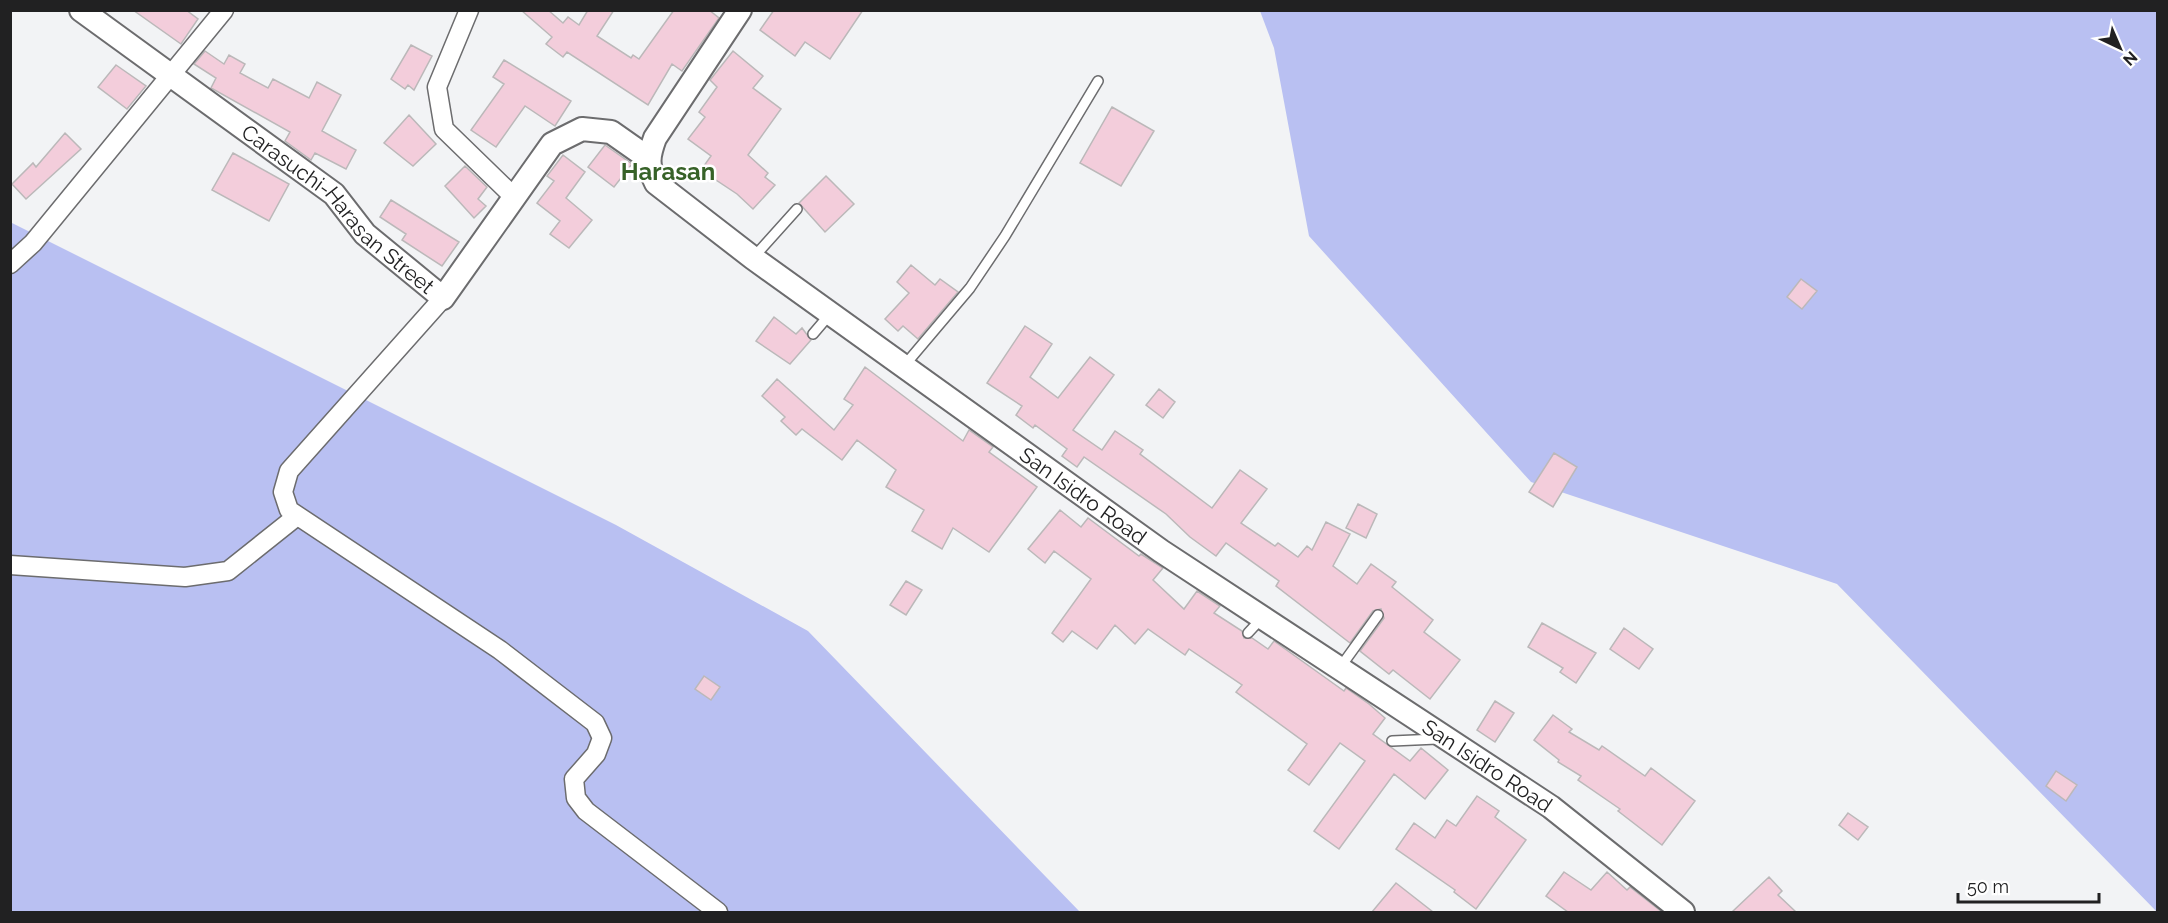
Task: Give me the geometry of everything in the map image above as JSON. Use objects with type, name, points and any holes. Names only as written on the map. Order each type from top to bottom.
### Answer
[{"type":"street","name":"Carasuchi-Harasan Street","points":[[81,10],[334,194],[365,234],[443,298],[552,144],[582,129],[610,132],[648,158]]},
{"type":"street","points":[[10,264],[33,243],[224,10]]},
{"type":"street","points":[[469,10],[437,87],[444,129],[514,197]]},
{"type":"street","points":[[648,158],[661,128],[740,10]]},
{"type":"street","name":"San Isidro Road","points":[[648,158],[649,170],[657,183],[753,258],[1161,551],[1255,625],[1339,669],[1551,807],[1683,912]]},
{"type":"street","points":[[443,298],[289,471],[283,492],[289,510],[500,650],[596,723],[602,738],[596,754],[574,779],[576,798],[586,811],[718,912]]},
{"type":"street","points":[[10,565],[185,577],[228,571],[297,516]]},
{"type":"lane","points":[[903,367],[970,288],[1005,236],[1098,81]]},
{"type":"lane","points":[[753,258],[797,209]]},
{"type":"lane","points":[[813,334],[830,314]]},
{"type":"lane","points":[[1339,669],[1378,615]]},
{"type":"lane","points":[[1392,741],[1445,738]]},
{"type":"shaded area","points":[[1260,11],[2157,11],[2157,912],[1837,584],[1531,482],[1309,236],[1274,48]]},
{"type":"shaded area","points":[[10,222],[616,525],[808,631],[1080,912],[11,912]]},
{"type":"building","points":[[133,10],[186,10],[198,19],[181,44]]},
{"type":"building","points":[[521,10],[548,10],[563,23],[568,17],[579,25],[588,10],[614,10],[597,36],[631,58],[633,55],[639,59],[674,10],[709,10],[719,18],[682,71],[672,64],[648,105],[567,52],[563,57],[546,44],[552,37]]},
{"type":"building","points":[[774,10],[863,10],[830,59],[805,42],[795,56],[760,30]]},
{"type":"building","points":[[411,45],[432,56],[414,90],[408,85],[405,89],[391,79]]},
{"type":"building","points":[[205,51],[224,64],[229,55],[245,64],[240,73],[268,88],[273,79],[309,98],[317,82],[341,95],[322,131],[356,150],[346,169],[315,153],[311,160],[285,141],[290,132],[211,88],[216,78],[194,64]]},
{"type":"building","points":[[733,51],[763,76],[753,88],[781,109],[748,155],[768,173],[765,177],[775,185],[753,209],[737,194],[701,170],[711,156],[688,139],[705,117],[699,112],[717,87],[710,80]]},
{"type":"building","points":[[504,60],[571,101],[555,126],[525,106],[496,147],[471,130],[504,84],[493,77]]},
{"type":"building","points":[[116,65],[146,86],[127,109],[98,87]]},
{"type":"building","points":[[1112,107],[1154,131],[1121,186],[1080,163]]},
{"type":"building","points":[[409,115],[436,144],[413,166],[384,143]]},
{"type":"building","points":[[65,133],[81,149],[26,199],[12,184],[33,163],[36,167]]},
{"type":"building","points":[[605,145],[632,164],[614,187],[588,167]]},
{"type":"building","points":[[233,153],[289,184],[269,221],[212,190]]},
{"type":"building","points":[[563,155],[585,172],[566,198],[592,220],[569,248],[550,234],[560,221],[537,203],[554,181],[547,176]]},
{"type":"building","points":[[465,166],[487,187],[478,199],[486,206],[474,218],[445,186]]},
{"type":"building","points":[[826,176],[854,204],[825,232],[799,203]]},
{"type":"building","points":[[391,200],[459,242],[442,266],[402,240],[406,234],[380,217]]},
{"type":"building","points":[[911,265],[935,285],[940,279],[958,292],[918,339],[903,326],[898,331],[885,319],[909,293],[897,282]]},
{"type":"building","points":[[1801,279],[1817,291],[1802,309],[1787,297]]},
{"type":"building","points":[[774,317],[796,334],[802,328],[811,340],[790,364],[756,341]]},
{"type":"building","points":[[1025,326],[1052,344],[1030,377],[1058,398],[1090,357],[1114,375],[1073,430],[1102,450],[1115,431],[1143,450],[1140,454],[1212,508],[1240,470],[1267,489],[1241,523],[1275,546],[1278,543],[1298,557],[1307,546],[1312,550],[1326,522],[1350,534],[1333,566],[1357,584],[1371,564],[1396,582],[1392,587],[1433,620],[1424,632],[1460,660],[1430,699],[1393,670],[1389,674],[1360,651],[1384,618],[1381,609],[1373,611],[1350,643],[1276,586],[1279,581],[1226,543],[1216,556],[1190,537],[1166,514],[1084,457],[1077,467],[1062,456],[1067,449],[1035,425],[1033,428],[1016,415],[1022,406],[987,383]]},
{"type":"building","points":[[865,367],[963,441],[969,430],[993,447],[989,452],[1037,487],[989,552],[953,528],[942,549],[912,531],[924,510],[886,487],[896,470],[857,440],[842,460],[802,429],[796,435],[781,421],[785,417],[762,396],[777,379],[834,430],[853,405],[844,399]]},
{"type":"building","points":[[1159,389],[1175,402],[1163,418],[1146,405]]},
{"type":"building","points":[[1554,453],[1577,467],[1553,507],[1529,492]]},
{"type":"building","points":[[1358,504],[1377,514],[1366,538],[1346,528]]},
{"type":"building","points":[[1060,510],[1081,527],[1088,518],[1139,556],[1141,554],[1163,568],[1153,580],[1184,609],[1197,591],[1220,606],[1214,613],[1242,631],[1244,638],[1252,638],[1268,649],[1274,641],[1344,691],[1346,688],[1369,704],[1385,718],[1373,734],[1410,761],[1421,748],[1448,770],[1425,799],[1394,774],[1339,849],[1314,831],[1365,761],[1340,743],[1309,785],[1288,770],[1307,744],[1236,692],[1242,685],[1189,649],[1185,655],[1148,629],[1135,644],[1115,625],[1097,649],[1072,631],[1063,642],[1052,633],[1091,579],[1054,551],[1045,563],[1028,549]]},
{"type":"building","points":[[906,581],[922,590],[906,615],[890,605]]},
{"type":"building","points":[[1542,623],[1596,653],[1576,683],[1560,672],[1563,668],[1528,647]]},
{"type":"building","points":[[1624,628],[1653,649],[1639,669],[1610,649]]},
{"type":"building","points":[[704,676],[720,687],[711,700],[695,689]]},
{"type":"building","points":[[1495,701],[1514,713],[1495,742],[1477,730]]},
{"type":"building","points":[[1553,715],[1572,729],[1569,732],[1599,750],[1602,746],[1645,776],[1651,768],[1695,801],[1662,845],[1618,811],[1620,809],[1578,780],[1581,776],[1558,762],[1559,760],[1534,740]]},
{"type":"building","points":[[2056,771],[2077,785],[2066,801],[2046,786]]},
{"type":"building","points":[[1477,796],[1499,811],[1495,817],[1526,840],[1476,909],[1454,892],[1455,890],[1396,849],[1414,823],[1435,838],[1447,820],[1456,826]]},
{"type":"building","points":[[1848,813],[1868,827],[1858,840],[1839,825]]},
{"type":"building","points":[[1564,872],[1591,890],[1607,872],[1627,890],[1630,887],[1662,912],[1568,912],[1546,896]]},
{"type":"building","points":[[1769,877],[1782,891],[1778,895],[1796,912],[1732,912]]},
{"type":"building","points":[[1396,883],[1433,912],[1372,912]]},
{"type":"district","name":"Harasan","points":[[668,171]]}]
